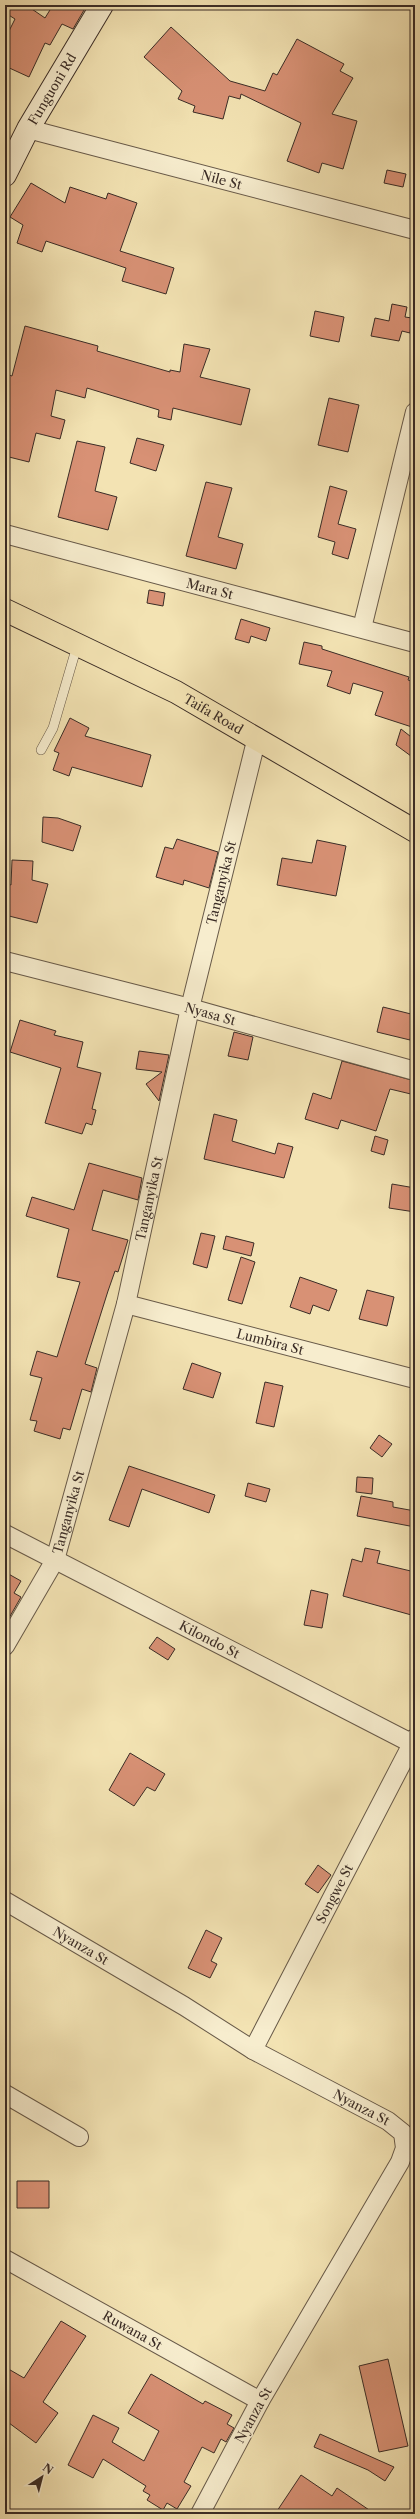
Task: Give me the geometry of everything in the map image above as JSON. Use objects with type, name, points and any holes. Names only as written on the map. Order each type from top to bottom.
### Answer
[{"type":"highway","name":"Taifa Road","points":[[5,610],[77,646],[176,692],[257,737],[415,831]]},
{"type":"street","name":"Funguoni Rd","points":[[5,175],[28,129],[102,5]]},
{"type":"street","name":"Nile St","points":[[28,129],[415,230]]},
{"type":"street","points":[[362,628],[415,412]]},
{"type":"street","name":"Mara St","points":[[5,534],[415,643]]},
{"type":"street","name":"Tanganyika St","points":[[5,1646],[55,1560],[126,1304],[190,1008],[257,737]]},
{"type":"street","name":"Nyasa St","points":[[5,961],[190,1008],[415,1071]]},
{"type":"street","name":"Lumbira St","points":[[126,1304],[415,1379]]},
{"type":"street","name":"Kilondo St","points":[[5,1534],[414,1741]]},
{"type":"street","name":"Songwe St","points":[[253,2050],[414,1741]]},
{"type":"street","name":"Nyanza St","points":[[5,1901],[184,2006],[253,2050],[388,2121],[409,2136],[400,2162],[260,2401],[200,2514]]},
{"type":"street","points":[[5,2094],[79,2137]]},
{"type":"street","name":"Ruwana St","points":[[5,2259],[260,2401]]},
{"type":"lane","points":[[41,750],[53,728],[77,646]]},
{"type":"building","points":[[13,5],[26,5],[45,18],[53,5],[87,5],[73,29],[62,24],[50,45],[45,43],[29,77],[5,66],[5,39],[15,19],[7,14]]},
{"type":"building","points":[[171,27],[230,81],[265,91],[273,73],[277,75],[297,39],[344,64],[340,71],[353,78],[332,114],[357,121],[343,169],[322,163],[319,173],[287,161],[301,123],[241,94],[240,99],[229,96],[223,119],[193,112],[195,106],[178,99],[182,91],[144,57]]},
{"type":"building","points":[[387,170],[406,174],[403,187],[384,183]]},
{"type":"building","points":[[31,183],[65,203],[70,187],[106,199],[108,193],[137,203],[120,251],[174,268],[166,294],[122,281],[126,268],[46,241],[42,252],[17,243],[23,225],[10,217]]},
{"type":"building","points":[[392,304],[407,307],[405,317],[412,318],[410,333],[402,331],[399,341],[371,336],[375,318],[389,321]]},
{"type":"building","points":[[315,311],[344,317],[339,342],[310,336]]},
{"type":"building","points":[[25,326],[98,346],[97,351],[170,372],[170,370],[180,372],[184,344],[210,349],[200,377],[250,389],[241,425],[173,408],[171,420],[158,417],[159,410],[87,388],[85,398],[56,390],[51,416],[65,420],[60,439],[36,433],[29,462],[5,456],[5,392],[9,375],[12,376]]},
{"type":"building","points":[[329,398],[359,405],[348,452],[318,445]]},
{"type":"building","points":[[137,438],[164,445],[156,471],[130,463]]},
{"type":"building","points":[[77,441],[105,447],[95,491],[117,497],[108,530],[58,517]]},
{"type":"building","points":[[206,482],[232,488],[218,537],[243,544],[236,569],[186,556]]},
{"type":"building","points":[[330,486],[347,491],[338,524],[356,529],[348,559],[332,554],[335,542],[318,537]]},
{"type":"building","points":[[149,590],[165,593],[163,606],[147,603]]},
{"type":"building","points":[[241,619],[270,628],[266,641],[251,636],[249,643],[235,639]]},
{"type":"building","points":[[304,642],[322,646],[322,649],[409,677],[408,680],[415,682],[415,728],[375,715],[383,692],[353,683],[350,694],[327,686],[332,671],[299,664]]},
{"type":"building","points":[[70,718],[89,728],[85,736],[151,755],[142,787],[72,767],[69,776],[53,770],[59,753],[54,751]]},
{"type":"building","points":[[401,729],[415,740],[415,759],[396,745]]},
{"type":"building","points":[[43,817],[58,818],[81,826],[73,851],[42,842]]},
{"type":"building","points":[[177,839],[218,852],[209,888],[184,880],[183,885],[156,877],[165,847],[173,849]]},
{"type":"building","points":[[317,840],[346,846],[336,896],[277,885],[282,858],[312,863]]},
{"type":"building","points":[[12,860],[33,861],[32,880],[48,884],[37,923],[5,915],[5,883],[11,885]]},
{"type":"building","points":[[383,1007],[415,1015],[410,1040],[377,1032]]},
{"type":"building","points":[[20,1020],[56,1031],[54,1035],[83,1042],[77,1067],[101,1073],[92,1109],[96,1110],[92,1125],[86,1123],[82,1134],[45,1123],[61,1068],[10,1052]]},
{"type":"building","points":[[234,1032],[253,1037],[248,1060],[228,1056]]},
{"type":"building","points":[[139,1051],[169,1055],[159,1101],[146,1084],[162,1072],[136,1069]]},
{"type":"building","points":[[342,1061],[415,1081],[415,1095],[390,1089],[376,1131],[341,1120],[338,1129],[305,1119],[313,1093],[331,1099]]},
{"type":"building","points":[[214,1114],[237,1120],[232,1141],[275,1154],[278,1143],[293,1147],[284,1178],[204,1159]]},
{"type":"building","points":[[375,1136],[388,1140],[384,1155],[371,1151]]},
{"type":"building","points":[[89,1163],[142,1178],[138,1200],[103,1190],[92,1230],[128,1240],[118,1272],[115,1271],[108,1291],[85,1364],[97,1368],[91,1392],[82,1389],[70,1430],[63,1428],[60,1439],[34,1431],[37,1421],[30,1420],[42,1378],[30,1375],[37,1351],[57,1357],[80,1282],[57,1277],[69,1229],[26,1216],[32,1197],[74,1210]]},
{"type":"building","points":[[392,1184],[415,1188],[415,1212],[389,1208]]},
{"type":"building","points":[[201,1233],[215,1236],[207,1268],[193,1264]]},
{"type":"building","points":[[226,1236],[254,1243],[251,1256],[223,1249]]},
{"type":"building","points":[[241,1257],[255,1262],[242,1304],[228,1300]]},
{"type":"building","points":[[300,1277],[337,1290],[329,1311],[313,1305],[310,1314],[290,1307]]},
{"type":"building","points":[[367,1290],[394,1297],[387,1326],[359,1319]]},
{"type":"building","points":[[192,1363],[221,1373],[213,1398],[183,1389]]},
{"type":"building","points":[[265,1382],[283,1386],[274,1427],[256,1423]]},
{"type":"building","points":[[379,1435],[392,1444],[382,1457],[370,1448]]},
{"type":"building","points":[[129,1466],[215,1495],[209,1513],[142,1489],[129,1527],[109,1520]]},
{"type":"building","points":[[357,1477],[373,1478],[372,1494],[356,1492]]},
{"type":"building","points":[[248,1483],[270,1489],[266,1502],[245,1496]]},
{"type":"building","points":[[361,1496],[393,1502],[393,1507],[415,1511],[415,1527],[357,1516]]},
{"type":"building","points":[[365,1548],[380,1551],[377,1563],[415,1572],[415,1616],[343,1596],[352,1559],[362,1562]]},
{"type":"building","points":[[5,1572],[21,1581],[14,1593],[21,1597],[5,1625]]},
{"type":"building","points":[[311,1590],[328,1594],[322,1628],[304,1625]]},
{"type":"building","points":[[157,1637],[175,1649],[168,1660],[149,1648]]},
{"type":"building","points":[[130,1753],[165,1774],[155,1791],[147,1787],[134,1806],[109,1790]]},
{"type":"building","points":[[318,1865],[331,1875],[318,1893],[305,1884]]},
{"type":"building","points":[[206,1930],[222,1938],[211,1961],[217,1964],[210,1978],[188,1968]]},
{"type":"building","points":[[17,2181],[49,2181],[49,2208],[17,2208]]},
{"type":"building","points":[[61,2321],[86,2336],[43,2402],[58,2413],[36,2443],[5,2420],[5,2367],[24,2378]]},
{"type":"building","points":[[388,2359],[408,2446],[379,2452],[359,2366]]},
{"type":"building","points":[[151,2374],[203,2404],[205,2401],[232,2415],[227,2424],[234,2428],[226,2442],[221,2439],[214,2453],[202,2447],[184,2482],[191,2486],[177,2509],[167,2503],[163,2510],[147,2500],[150,2495],[143,2491],[146,2486],[103,2459],[93,2478],[68,2465],[93,2415],[119,2428],[112,2442],[144,2461],[159,2431],[128,2413]]},
{"type":"building","points":[[320,2434],[394,2467],[385,2481],[368,2470],[314,2447]]},
{"type":"building","points":[[301,2475],[332,2496],[337,2488],[375,2514],[275,2514]]}]
